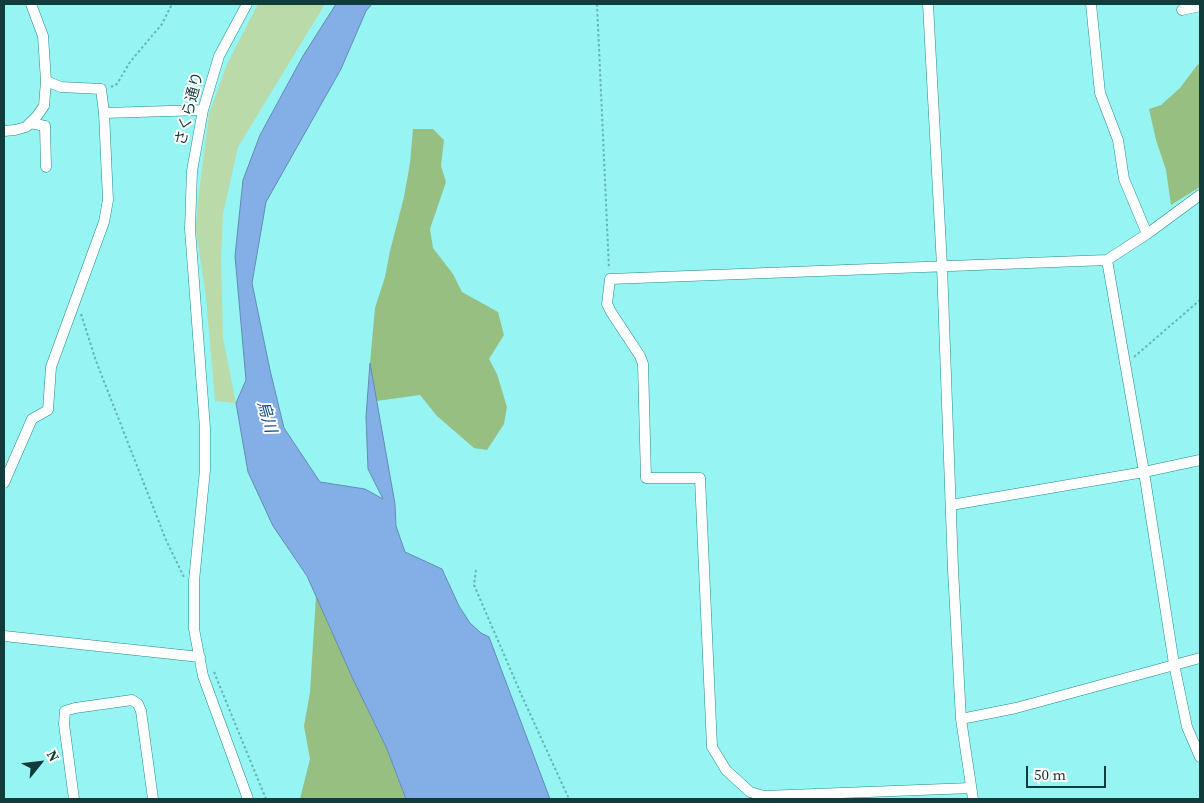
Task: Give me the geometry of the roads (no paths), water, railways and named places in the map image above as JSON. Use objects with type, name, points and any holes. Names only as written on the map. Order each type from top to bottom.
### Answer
[{"type":"street","points":[[4,131],[26,127],[44,106],[46,81],[42,36],[31,4]]},
{"type":"street","name":"さくら通り","points":[[247,4],[219,56],[203,110],[192,171],[190,229],[205,428],[205,470],[194,581],[194,629],[203,676],[248,799]]},
{"type":"street","points":[[928,4],[942,266],[953,569],[961,719],[973,799]]},
{"type":"street","points":[[1091,4],[1100,93],[1118,140],[1124,179],[1147,234]]},
{"type":"street","points":[[1182,10],[1200,6]]},
{"type":"street","points":[[4,483],[32,419],[48,410],[51,367],[104,222],[108,200],[101,89],[61,88],[46,81]]},
{"type":"street","points":[[104,113],[203,110]]},
{"type":"street","points":[[30,123],[45,126],[46,168]]},
{"type":"street","points":[[971,788],[764,796],[750,792],[726,770],[712,747],[700,478],[646,478],[643,364],[640,356],[607,304],[610,279],[1107,260],[1147,234],[1200,195]]},
{"type":"street","points":[[1107,260],[1144,472],[1174,664],[1187,727],[1200,757]]},
{"type":"street","points":[[951,505],[1144,472],[1200,460]]},
{"type":"street","points":[[4,636],[200,657]]},
{"type":"street","points":[[961,719],[1016,708],[1200,658]]},
{"type":"street","points":[[74,799],[64,724],[66,711],[132,700],[138,704],[141,710],[153,799]]},
{"type":"water","name":"烏川","points":[[336,4],[372,4],[366,11],[341,69],[266,202],[252,283],[284,428],[320,482],[365,489],[383,499],[368,469],[366,417],[370,363],[395,504],[396,526],[405,552],[442,569],[459,606],[470,623],[481,633],[489,637],[550,799],[406,799],[387,749],[352,677],[307,576],[273,526],[248,472],[236,403],[246,380],[235,256],[243,180],[260,135],[303,56]]}]
